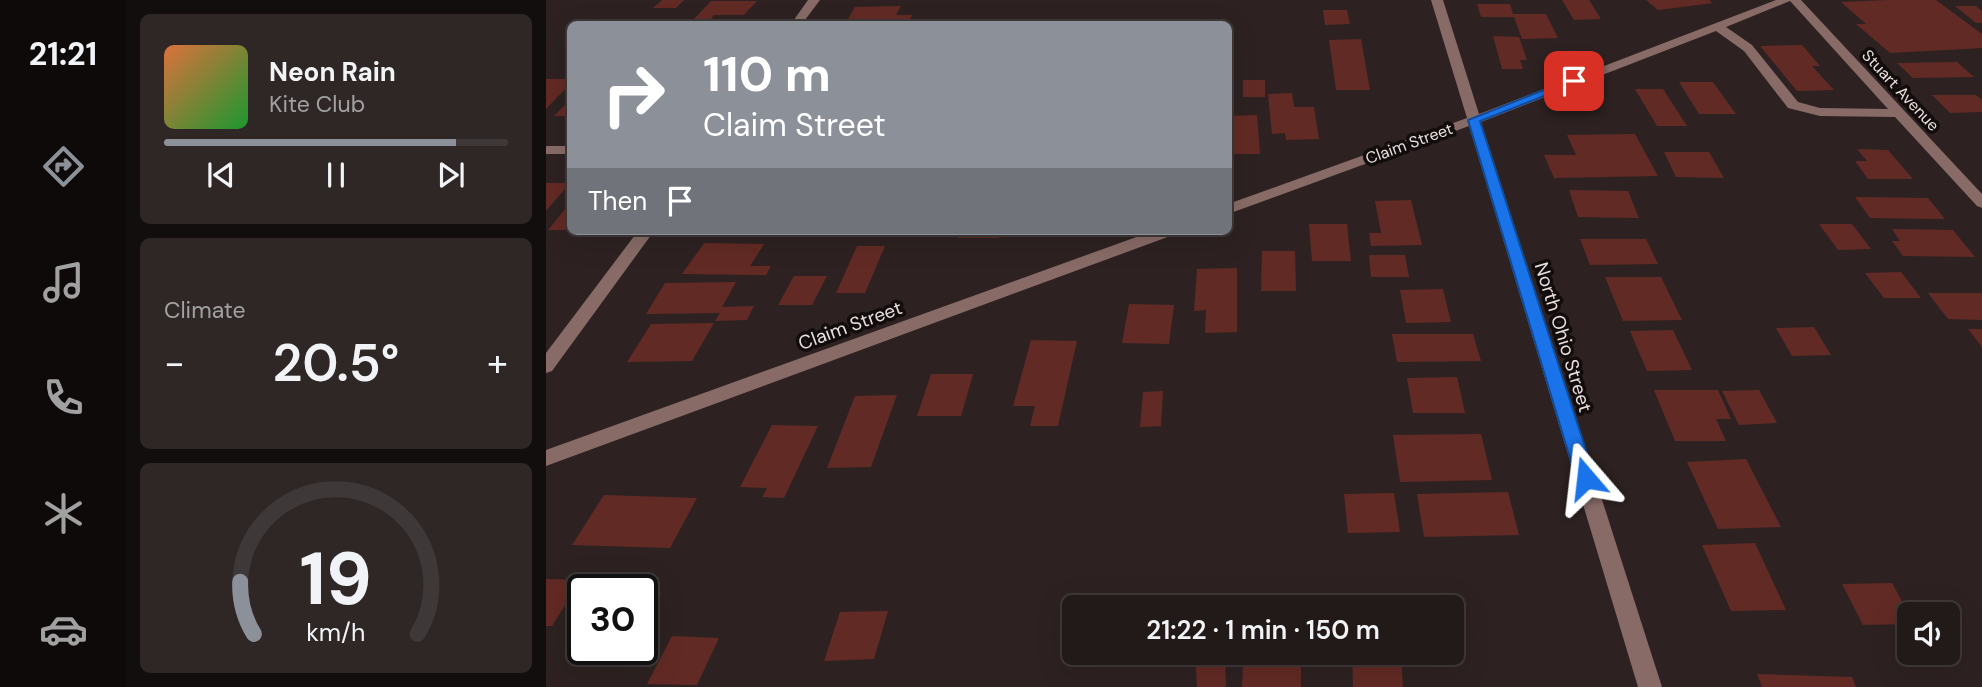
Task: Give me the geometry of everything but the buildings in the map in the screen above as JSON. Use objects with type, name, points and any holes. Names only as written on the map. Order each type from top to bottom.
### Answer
[{"type":"street","points":[[798,21],[814,0]]},
{"type":"street","name":"North Ohio Street","points":[[1437,0],[1650,687]]},
{"type":"street","name":"Claim Street","points":[[1232,208],[1474,120],[1786,0]]},
{"type":"street","name":"Stuart Avenue","points":[[1795,0],[1982,203]]},
{"type":"street","points":[[1717,26],[1748,48],[1793,105],[1820,112],[1899,113]]},
{"type":"street","points":[[546,150],[567,150]]},
{"type":"street","points":[[546,366],[643,235]]},
{"type":"street","name":"Claim Street","points":[[546,458],[1157,235]]},
{"type":"route","points":[[1574,81],[1474,120],[1586,478]]}]
